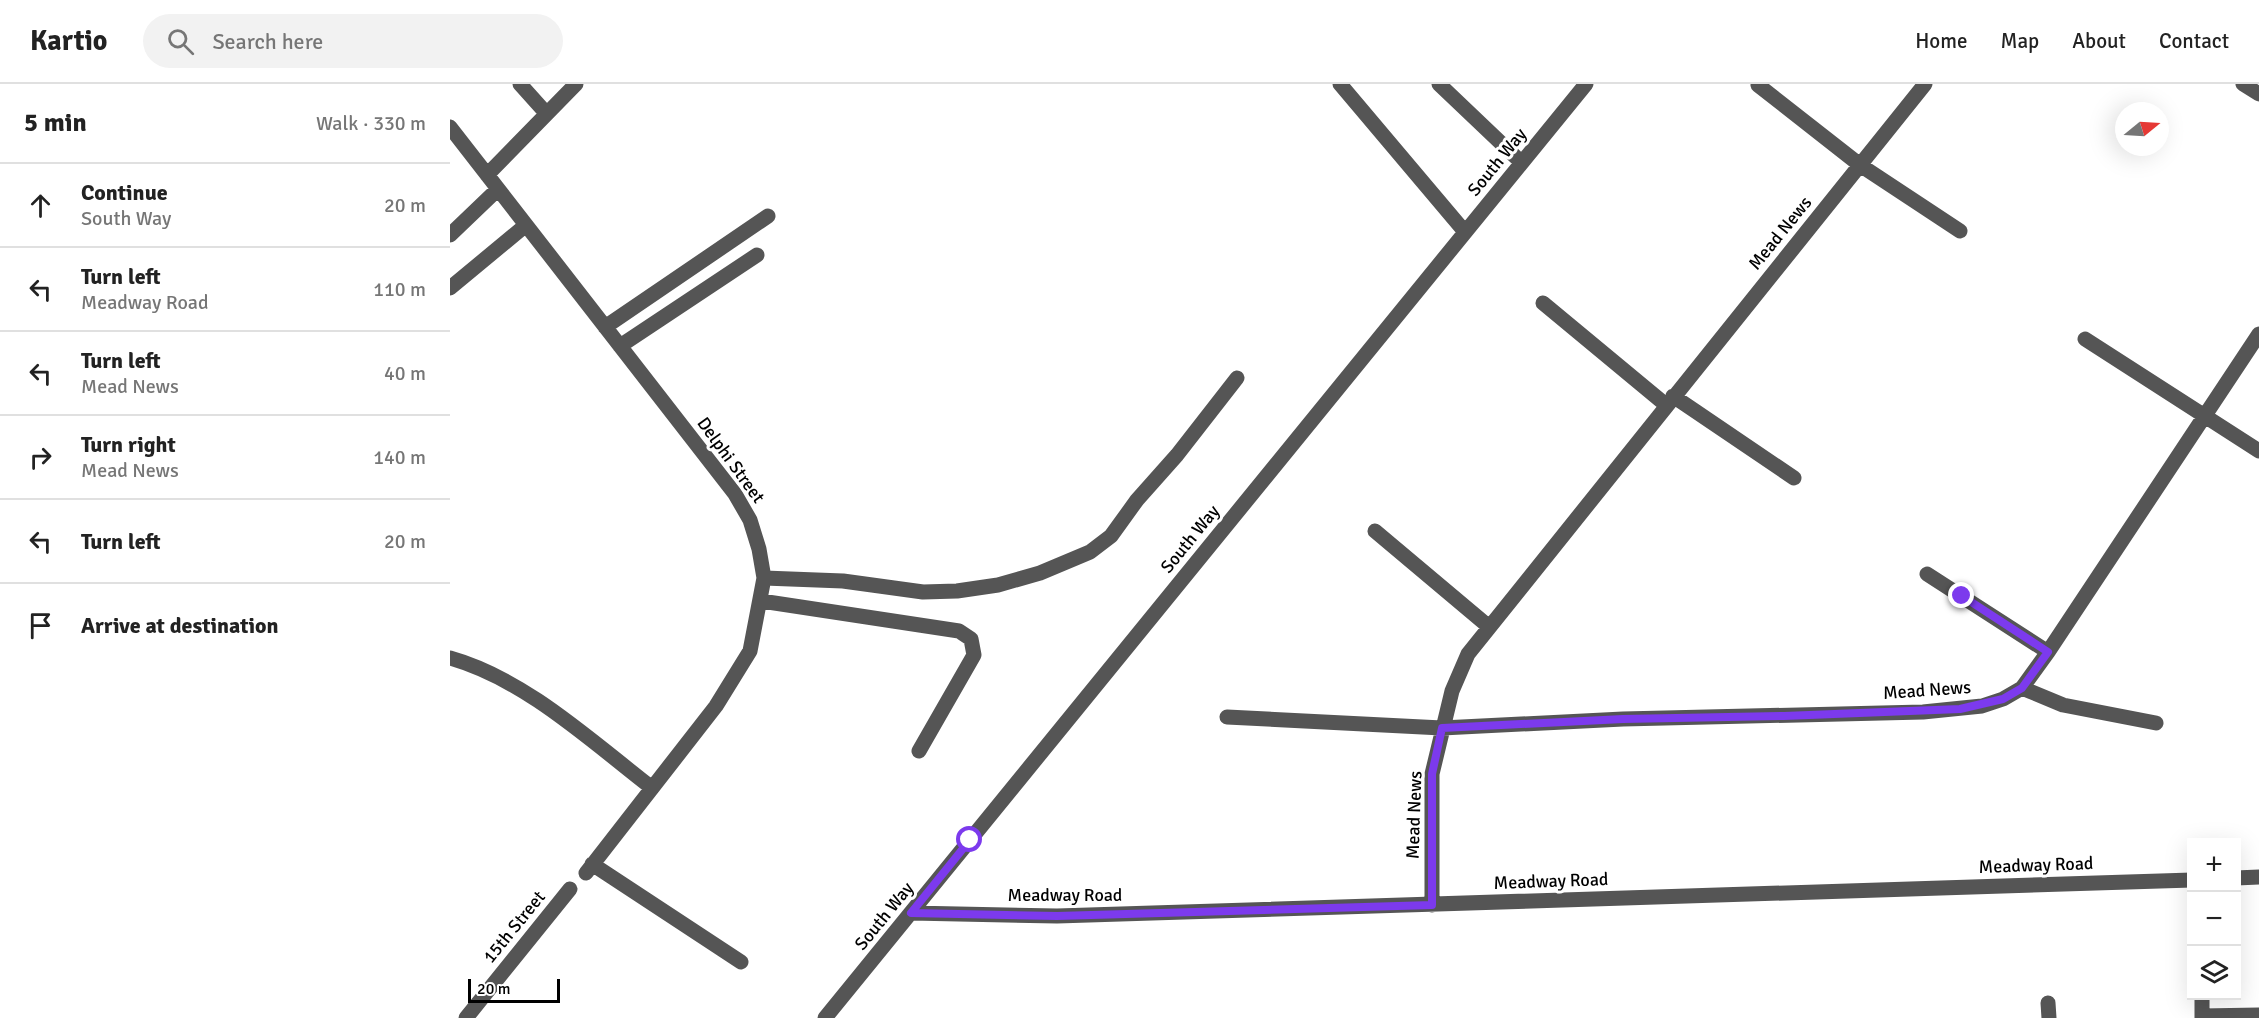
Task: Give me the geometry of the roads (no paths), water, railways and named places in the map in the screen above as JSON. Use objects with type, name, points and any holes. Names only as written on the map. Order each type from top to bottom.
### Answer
[{"type":"street","points":[[520,84],[546,113]]},
{"type":"street","points":[[487,175],[576,84]]},
{"type":"street","points":[[1340,84],[1465,232]]},
{"type":"street","points":[[1439,84],[1521,162]]},
{"type":"street","name":"South Way","points":[[825,1018],[1586,84]]},
{"type":"street","name":"Mead News","points":[[1432,905],[1432,774],[1452,691],[1468,654],[1488,626],[1925,84]]},
{"type":"street","points":[[2243,84],[2259,94]]},
{"type":"street","points":[[1758,86],[1860,165],[1960,231]]},
{"type":"street","name":"Delphi Street","points":[[450,127],[735,494],[750,520],[764,578],[750,651],[716,706],[589,869],[741,962]]},
{"type":"street","points":[[450,235],[498,189]]},
{"type":"street","points":[[605,327],[768,216]]},
{"type":"street","points":[[450,288],[526,225]]},
{"type":"street","points":[[620,346],[757,255]]},
{"type":"street","points":[[1543,303],[1669,401],[1794,478]]},
{"type":"street","name":"Mead News","points":[[1442,728],[1623,719],[1923,712],[1982,706],[2022,688],[2259,334]]},
{"type":"street","points":[[2085,339],[2259,451]]},
{"type":"street","points":[[764,578],[843,581],[923,592],[957,591],[1019,579],[1090,552],[1111,536],[1237,378]]},
{"type":"street","points":[[1375,531],[1488,626]]},
{"type":"street","points":[[1927,574],[2048,652]]},
{"type":"street","points":[[761,601],[959,632],[971,639],[974,655],[919,751]]},
{"type":"street","points":[[450,658],[478,666],[524,692],[652,788]]},
{"type":"street","points":[[2022,688],[2063,705],[2156,723]]},
{"type":"street","points":[[1227,717],[1442,728]]},
{"type":"street","points":[[2241,878],[2259,877]]},
{"type":"street","name":"Meadway Road","points":[[911,913],[1057,916],[2187,880]]},
{"type":"street","name":"15th Street","points":[[466,1018],[570,889]]},
{"type":"street","points":[[2202,1000],[2202,1017],[2259,1015]]}]
